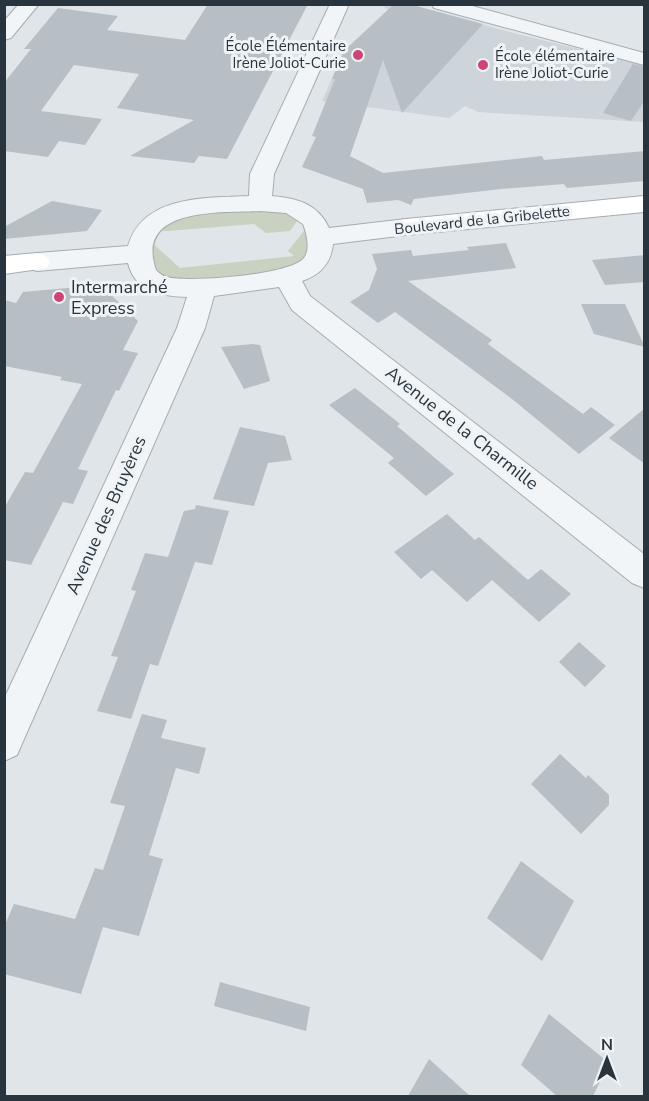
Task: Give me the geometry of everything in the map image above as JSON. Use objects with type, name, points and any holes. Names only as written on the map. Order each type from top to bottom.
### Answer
[{"type":"main road","name":"Boulevard de la Gribelette","points":[[406,227],[645,204]]},
{"type":"main road","points":[[4,265],[37,262]]},
{"type":"street","points":[[4,34],[30,4]]},
{"type":"street","points":[[260,203],[262,174],[340,4]]},
{"type":"street","points":[[441,4],[645,59]]},
{"type":"street","points":[[260,203],[288,205],[298,208],[315,222],[319,237],[320,250],[315,262],[306,270],[286,277],[203,287],[180,288],[155,284],[143,271],[140,253],[145,228],[162,215],[181,210],[260,203]]},
{"type":"street","name":"Boulevard de la Gribelette","points":[[319,237],[406,227]]},
{"type":"street","points":[[37,262],[140,253]]},
{"type":"street","name":"Avenue de la Charmille","points":[[286,277],[302,303],[645,573]]},
{"type":"street","name":"Avenue des Bruyères","points":[[4,742],[191,328],[203,287]]},
{"type":"shaded area","name":"École élémentaire Irène Joliot-Curie","points":[[409,5],[644,65],[644,122],[478,112],[465,106],[449,118],[322,101],[344,51],[389,10],[384,7]]},
{"type":"green space","points":[[270,208],[300,217],[290,231],[266,233],[254,224],[168,231],[162,231],[157,226],[187,216]]},
{"type":"green space","points":[[308,226],[311,235],[307,260],[282,273],[190,282],[158,276],[147,247],[149,240],[180,268],[294,256],[288,251]]},
{"type":"building","points":[[208,4],[308,4],[227,159],[199,156],[194,163],[130,156],[194,120],[117,108],[139,74],[74,65],[41,111],[102,119],[85,145],[59,141],[48,157],[4,151],[4,83],[31,49],[24,49],[58,8],[118,16],[107,30],[185,40]]},
{"type":"building","points":[[394,4],[409,4],[483,24],[402,113],[383,60],[350,156],[383,173],[542,156],[544,160],[645,151],[645,181],[567,188],[564,184],[501,189],[414,199],[411,205],[398,200],[367,203],[363,189],[302,167],[316,137],[312,136],[344,51]]},
{"type":"building","points":[[633,64],[645,67],[645,100],[631,121],[603,113]]},
{"type":"building","points":[[52,201],[102,210],[87,231],[4,239],[4,227]]},
{"type":"building","points":[[506,243],[516,268],[408,281],[492,340],[488,344],[583,414],[591,407],[615,425],[579,454],[512,399],[395,312],[378,323],[350,302],[369,290],[377,269],[372,254],[411,250],[413,256],[469,250],[467,247]]},
{"type":"building","points":[[645,255],[645,282],[605,285],[592,260]]},
{"type":"building","points":[[101,285],[138,321],[123,350],[138,353],[119,391],[116,390],[78,469],[88,471],[73,504],[63,502],[31,565],[4,560],[4,508],[25,472],[33,473],[82,384],[60,380],[62,377],[4,366],[4,300],[16,303],[23,292]]},
{"type":"building","points":[[581,304],[625,304],[645,347],[594,334]]},
{"type":"building","points":[[260,345],[270,381],[244,389],[221,347]]},
{"type":"building","points":[[355,388],[400,424],[397,426],[454,474],[426,496],[388,463],[394,458],[329,405]]},
{"type":"building","points":[[645,408],[645,464],[609,438]]},
{"type":"building","points":[[240,427],[285,436],[292,460],[268,463],[254,506],[213,499]]},
{"type":"building","points":[[196,505],[229,511],[212,565],[195,562],[158,666],[150,664],[131,719],[97,711],[118,657],[111,656],[136,591],[131,590],[145,553],[168,557],[184,511],[195,509]]},
{"type":"building","points":[[447,514],[475,540],[479,537],[528,580],[541,569],[571,594],[539,622],[492,580],[467,602],[432,570],[421,579],[394,552]]},
{"type":"building","points":[[579,642],[606,666],[585,687],[559,662]]},
{"type":"building","points":[[142,714],[167,720],[161,738],[206,748],[199,774],[176,768],[149,855],[163,859],[139,936],[103,927],[81,994],[4,974],[4,927],[14,904],[75,919],[95,868],[103,870],[125,806],[110,803]]},
{"type":"building","points":[[560,754],[586,778],[588,775],[609,795],[609,805],[581,834],[531,784]]},
{"type":"building","points":[[521,861],[574,901],[542,961],[487,918]]},
{"type":"building","points":[[220,982],[310,1007],[306,1031],[214,1006]]},
{"type":"building","points":[[549,1014],[609,1063],[593,1096],[557,1096],[521,1065]]},
{"type":"building","points":[[429,1059],[470,1096],[408,1096]]},
{"type":"place","name":"École Élémentaire Irène Joliot-Curie","points":[[358,55]]},
{"type":"place","name":"École élémentaire Irène Joliot-Curie","points":[[483,65]]},
{"type":"place","name":"Intermarché Express","points":[[59,297]]}]
